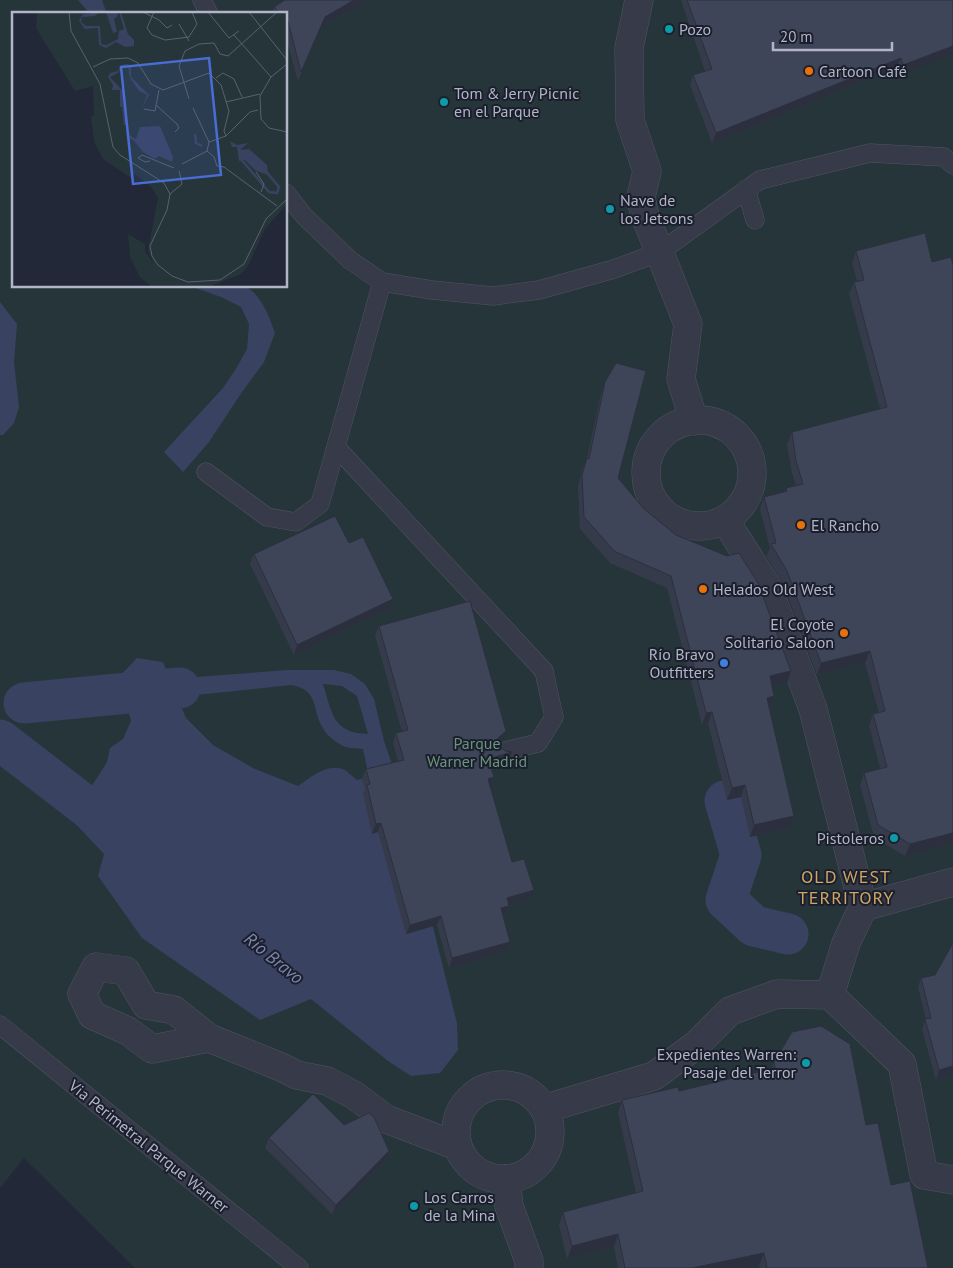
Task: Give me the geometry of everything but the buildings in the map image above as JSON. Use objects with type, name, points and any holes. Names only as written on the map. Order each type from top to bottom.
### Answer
[{"type":"street","points":[[639,0],[629,48],[630,120],[647,171],[641,197],[644,213],[688,324],[681,379],[694,420]]},
{"type":"street","points":[[694,420],[712,422],[728,429],[742,442],[750,458],[752,475],[748,493],[739,508],[725,520],[709,526],[692,526],[675,521],[662,511],[652,497],[646,481],[647,464],[652,448],[663,435],[677,425],[694,420]]},
{"type":"street","points":[[725,520],[768,588],[813,709],[863,907],[846,943],[830,995]]},
{"type":"street","points":[[863,907],[953,882]]},
{"type":"street","points":[[209,1038],[126,971],[96,967],[82,994],[92,1015],[128,1031],[152,1049],[209,1038],[236,1041],[297,1075],[327,1081],[339,1077],[354,1095],[386,1119],[457,1146]]},
{"type":"street","points":[[128,1031],[152,993]]},
{"type":"street","points":[[544,1109],[654,1076],[696,1045],[730,1011],[777,994],[830,995],[902,1064],[924,1175],[953,1180]]},
{"type":"street","points":[[507,1084],[522,1088],[535,1096],[544,1109],[549,1123],[550,1139],[544,1154],[535,1167],[522,1175],[506,1178],[490,1177],[476,1171],[465,1160],[457,1146],[458,1116],[466,1102],[477,1092],[491,1086],[507,1084]]},
{"type":"street","points":[[506,1178],[509,1206],[529,1261],[529,1268]]},
{"type":"lane","points":[[202,0],[208,12]]},
{"type":"lane","points":[[288,196],[304,216],[350,260],[382,282],[432,290],[493,296],[539,290],[614,269],[660,252],[760,180],[870,154],[944,157],[953,165]]},
{"type":"lane","points":[[746,189],[755,220]]},
{"type":"lane","points":[[206,472],[268,517],[296,522],[320,504],[382,282]]},
{"type":"lane","points":[[336,447],[544,671],[554,717],[538,743],[505,751]]},
{"type":"lane","name":"Via Perimetral Parque Warner","points":[[0,1025],[299,1268]]},
{"type":"green space","name":"Parque Warner Madrid","points":[[0,0],[953,0],[953,1268],[135,1268],[24,1158],[0,1188]]},
{"type":"water","points":[[78,0],[102,0],[106,12],[88,12]]},
{"type":"water","points":[[196,288],[250,289],[260,300],[275,333],[264,362],[209,442],[183,472],[164,452],[223,388],[247,349],[249,324],[241,307]]},
{"type":"water","points":[[0,302],[17,324],[14,362],[19,407],[14,423],[3,435],[0,435]]},
{"type":"water","points":[[137,658],[163,662],[170,679],[288,670],[334,670],[351,674],[365,684],[374,699],[384,741],[394,770],[457,1023],[458,1050],[440,1073],[411,1076],[388,1061],[311,999],[260,1020],[142,938],[98,876],[104,854],[71,819],[107,762],[110,748],[123,739],[131,721],[119,677]],"holes":[[[323,684],[342,686],[357,696],[368,734],[356,733],[340,725],[332,712]],[[291,685],[307,691],[311,696],[319,721],[332,739],[345,747],[363,749],[369,777],[357,780],[345,770],[332,768],[314,775],[298,786],[255,769],[213,745],[186,718],[177,697]]]},
{"type":"waterway","name":"Río Bravo","points":[[24,703],[180,688]]},
{"type":"waterway","name":"Río Bravo","points":[[0,740],[127,838]]},
{"type":"waterway","points":[[725,801],[741,855],[726,900],[754,926],[788,934]]},
{"type":"place","name":"Pozo","points":[[669,29]]},
{"type":"place","name":"Cartoon Café","points":[[809,71]]},
{"type":"place","name":"Tom & Jerry Picnic en el Parque","points":[[444,102]]},
{"type":"place","name":"Nave de los Jetsons","points":[[610,209]]},
{"type":"place","name":"El Rancho","points":[[801,525]]},
{"type":"place","name":"Helados Old West","points":[[703,589]]},
{"type":"place","name":"El Coyote Solitario Saloon","points":[[844,633]]},
{"type":"place","name":"Río Bravo Outfitters","points":[[724,663]]},
{"type":"place","name":"Pistoleros","points":[[894,838]]},
{"type":"place","name":"Expedientes Warren: Pasaje del Terror","points":[[806,1063]]},
{"type":"place","name":"Los Carros de la Mina","points":[[414,1206]]},
{"type":"district","name":"OLD WEST TERRITORY","points":[[846,886]]}]
